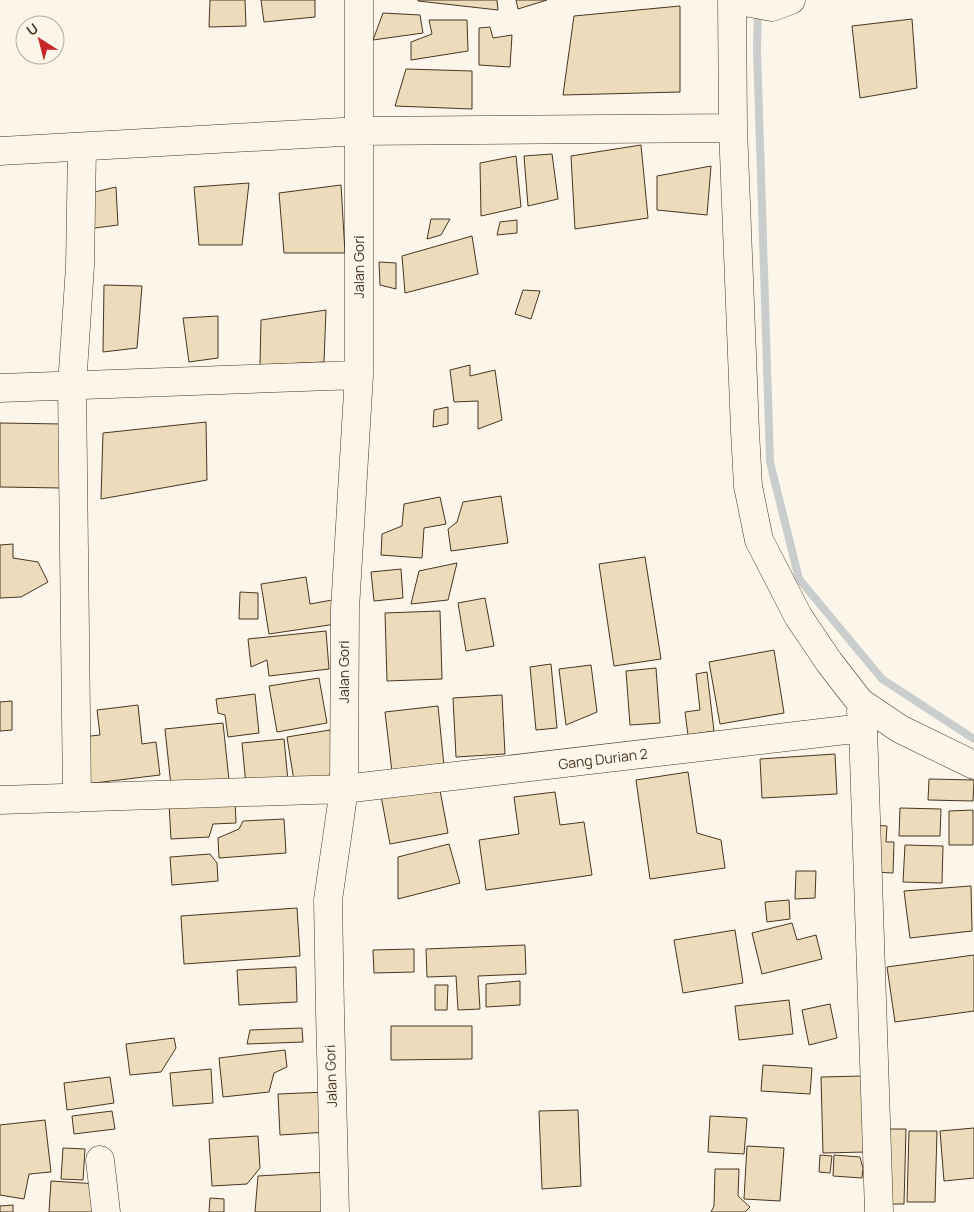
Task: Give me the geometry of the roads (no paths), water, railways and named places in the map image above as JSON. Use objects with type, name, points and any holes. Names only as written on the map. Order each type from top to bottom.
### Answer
[{"type":"street","name":"Jalan Gori","points":[[336,1212],[328,900],[344,789],[345,609],[359,375],[359,0]]},
{"type":"street","points":[[781,4],[736,1],[733,128],[748,486],[759,540],[798,616],[862,715],[879,1212]]},
{"type":"street","points":[[0,151],[360,131],[733,128]]},
{"type":"street","points":[[77,798],[72,386],[80,266],[82,147]]},
{"type":"street","points":[[0,388],[359,375]]},
{"type":"street","points":[[862,715],[900,729],[974,765]]},
{"type":"street","name":"Gang Durian 2","points":[[0,800],[344,789],[862,715]]},
{"type":"street","points":[[100,1160],[106,1212]]},
{"type":"waterway","points":[[758,10],[757,49],[770,462],[799,579],[882,679],[974,739]]}]
